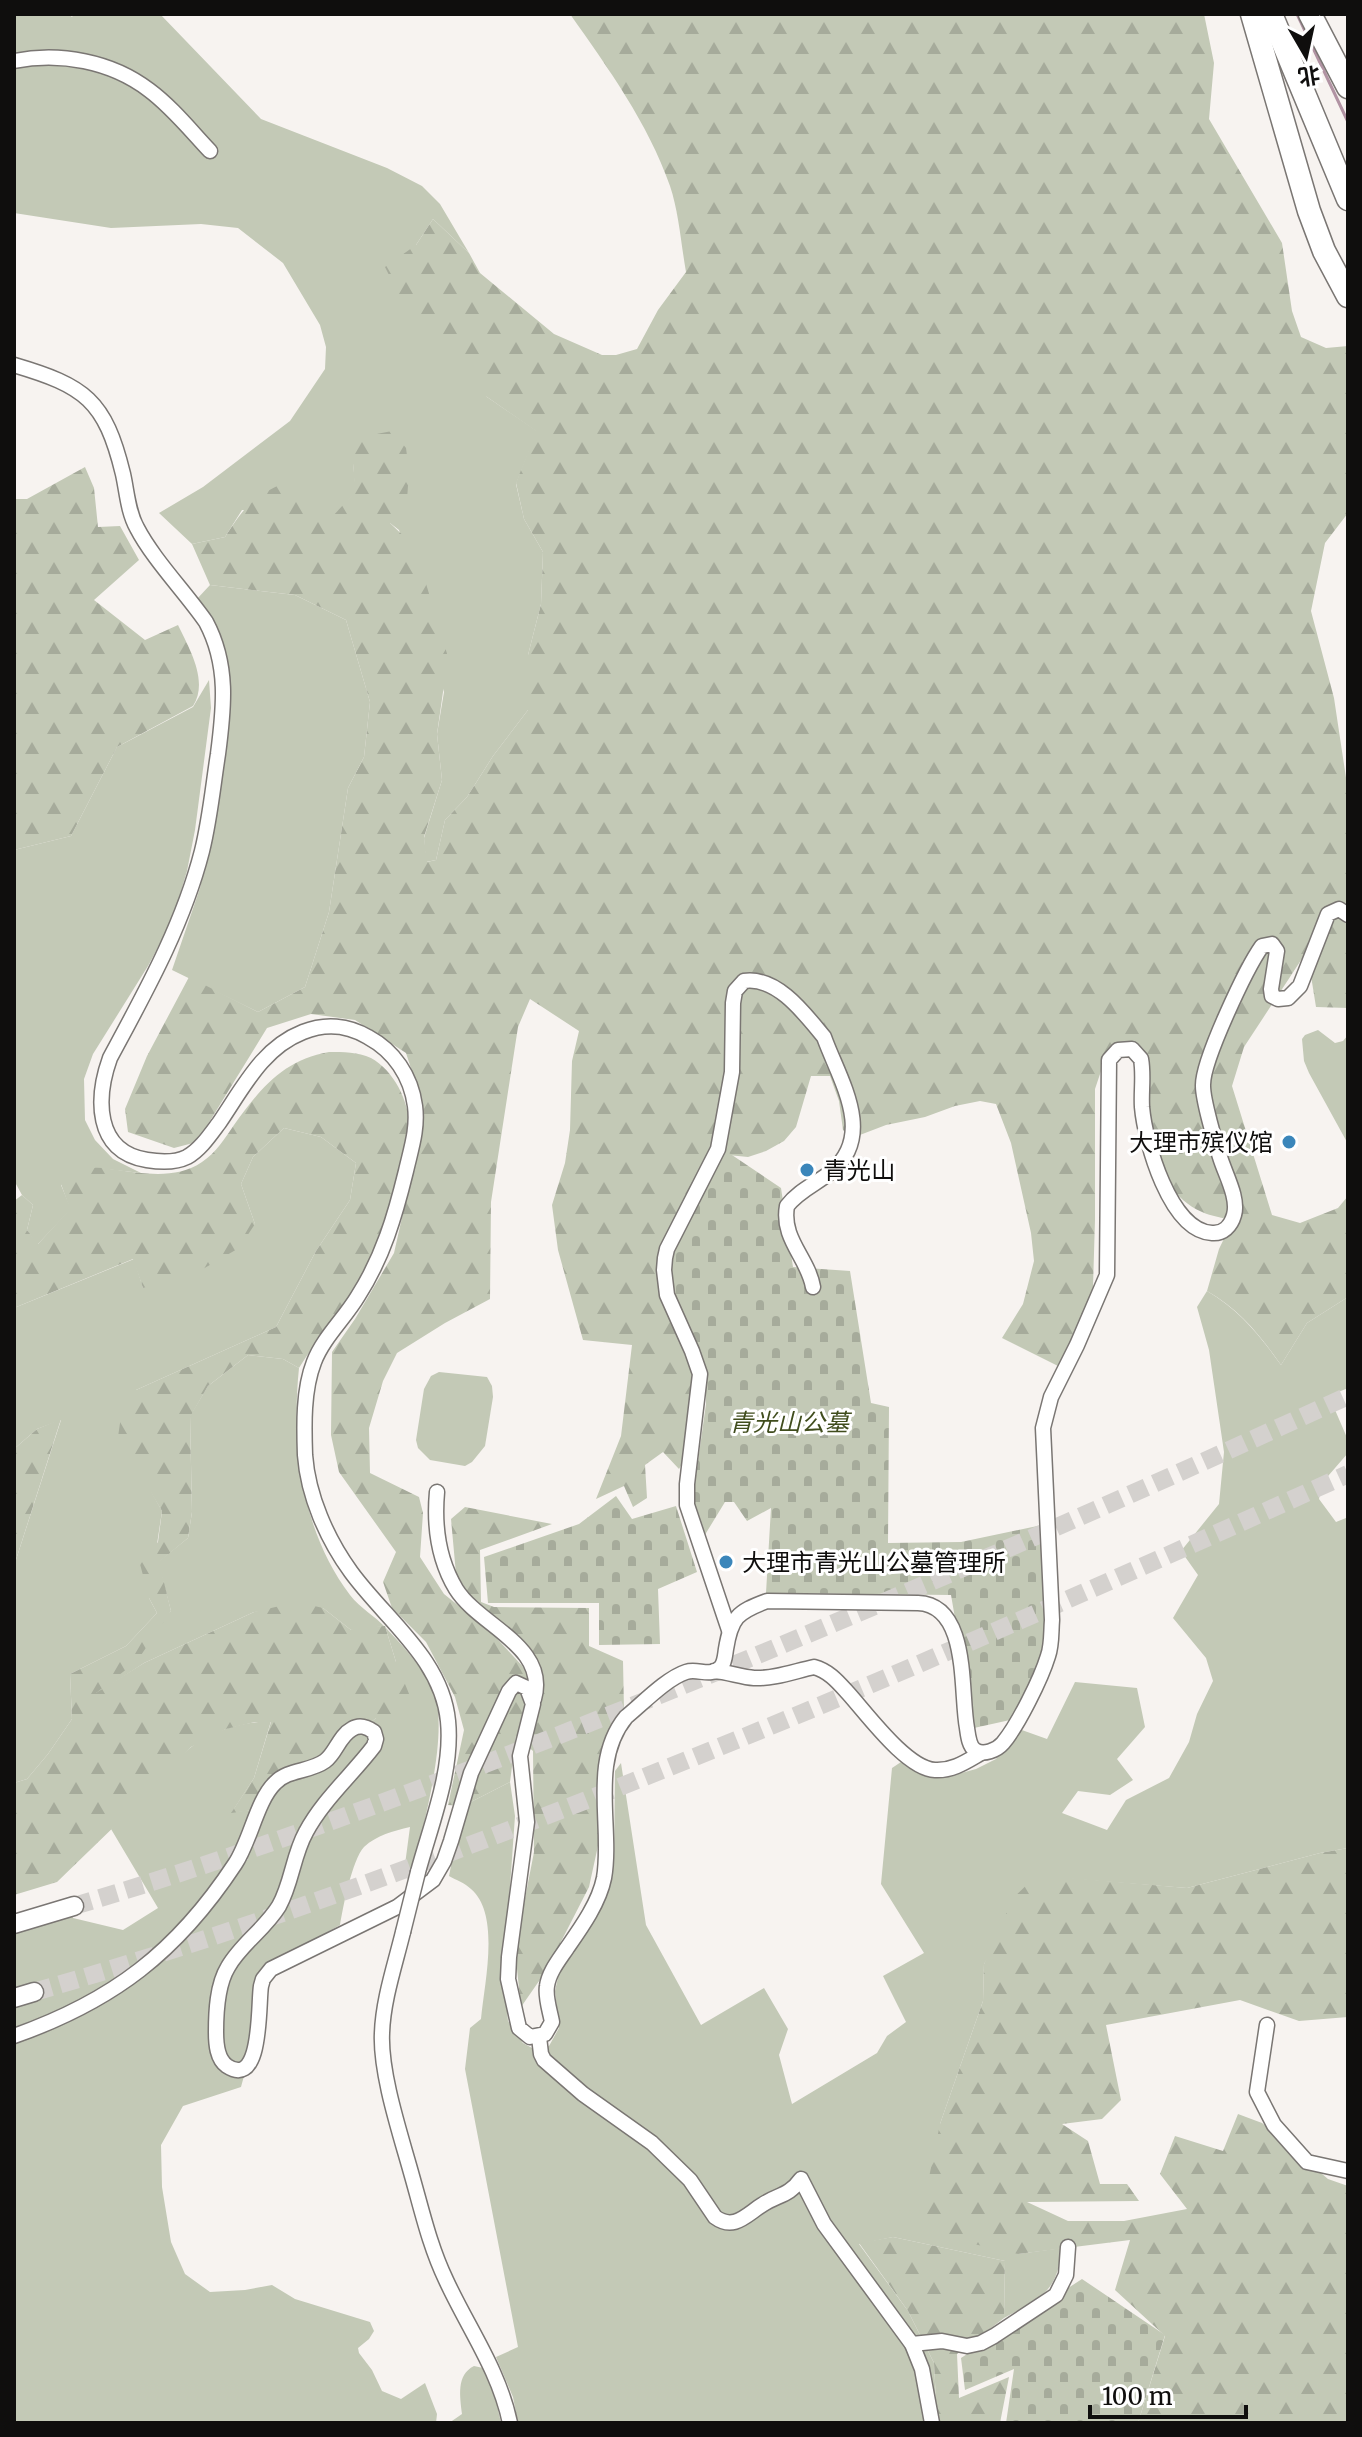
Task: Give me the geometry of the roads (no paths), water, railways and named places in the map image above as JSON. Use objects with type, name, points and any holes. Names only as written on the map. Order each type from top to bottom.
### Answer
[{"type":"highway","points":[[1252,14],[1293,163],[1317,234],[1334,274],[1348,296]]},
{"type":"highway","points":[[1271,14],[1348,199]]},
{"type":"highway","points":[[1310,14],[1348,87]]},
{"type":"main road","points":[[14,1924],[74,1906]]},
{"type":"main road","points":[[14,1998],[34,1992]]},
{"type":"street","points":[[14,61],[48,56],[67,58],[121,74],[159,98],[210,151]]},
{"type":"street","points":[[14,365],[67,383],[90,399],[97,409],[116,444],[136,526],[206,622],[214,637],[223,678],[222,721],[202,851],[165,954],[110,1058],[101,1099],[104,1126],[121,1149],[142,1159],[169,1161],[186,1157],[211,1134],[270,1052],[293,1036],[317,1027],[344,1028],[377,1042],[398,1063],[412,1090],[416,1126],[398,1206],[371,1275],[313,1364],[307,1394],[305,1454],[314,1500],[338,1551],[351,1572],[418,1652],[440,1687],[448,1718],[445,1767],[385,2008],[382,2035],[384,2059],[437,2259],[499,2383],[510,2423]]},
{"type":"street","points":[[437,1492],[439,1545],[452,1581],[476,1612],[528,1656],[535,1679],[536,1692],[521,1750],[527,1822],[508,1970],[519,2028],[527,2036],[539,2037],[547,2033],[551,2025],[547,1982],[584,1921],[602,1884],[605,1774],[610,1751],[626,1717],[679,1675],[691,1671],[714,1671],[756,1678],[819,1668],[836,1680],[903,1753],[919,1766],[934,1771],[965,1763],[1004,1742],[1036,1685],[1050,1649],[1052,1620],[1043,1428],[1051,1397],[1107,1275],[1111,1056],[1118,1050],[1132,1049],[1141,1059],[1142,1108],[1146,1129],[1156,1168],[1180,1213],[1193,1227],[1204,1232],[1221,1232],[1230,1223],[1235,1207],[1219,1156],[1203,1085],[1210,1052],[1262,946],[1272,944],[1277,951],[1271,993],[1274,998],[1285,999],[1300,986],[1328,914],[1339,909],[1348,915]]},
{"type":"street","points":[[729,1630],[687,1505],[700,1374],[671,1307],[664,1270],[667,1249],[718,1149],[732,1072],[733,1003],[735,991],[744,981],[761,982],[779,990],[818,1029],[824,1037],[853,1112],[854,1133],[846,1155],[835,1169],[799,1193],[787,1206],[793,1247],[807,1266],[813,1287]]},
{"type":"street","points":[[714,1671],[724,1662],[729,1630],[738,1616],[772,1601],[918,1603],[935,1606],[949,1619],[954,1630],[967,1732],[972,1748],[981,1753]]},
{"type":"street","points":[[14,2036],[109,1993],[177,1939],[236,1862],[273,1784],[287,1775],[323,1763],[353,1728],[364,1726],[375,1735],[374,1746],[307,1829],[278,1907],[226,1971],[219,1995],[216,2032],[219,2056],[230,2068],[248,2066],[257,2039],[261,1986],[266,1975],[276,1966],[386,1913],[427,1886],[444,1861],[471,1773],[511,1685],[520,1683],[527,1688],[533,1704]]},
{"type":"street","points":[[433,1817],[457,1822]]},
{"type":"street","points":[[1267,2025],[1257,2092],[1274,2125],[1307,2162],[1348,2171]]},
{"type":"street","points":[[539,2037],[544,2060],[583,2094],[652,2143],[690,2180],[720,2221],[733,2223],[744,2219],[762,2205],[786,2195],[801,2179],[824,2224],[912,2344],[922,2369],[932,2423]]},
{"type":"street","points":[[912,2344],[942,2341],[967,2346],[994,2336],[1056,2295],[1066,2275],[1068,2247]]},
{"type":"waterway","points":[[1297,14],[1348,122]]},
{"type":"tunnel","points":[[74,1906],[343,1817],[607,1716],[979,1561],[1348,1396]]},
{"type":"tunnel","points":[[34,1992],[263,1920],[563,1809],[905,1670],[1348,1474]]},
{"type":"place","name":"大理市殡仪馆","points":[[1289,1142]]},
{"type":"place","name":"青光山","points":[[807,1170]]},
{"type":"place","name":"大理市青光山公墓管理所","points":[[726,1562]]},
{"type":"park label","name":"青光山公墓","points":[[789,1422]]}]
